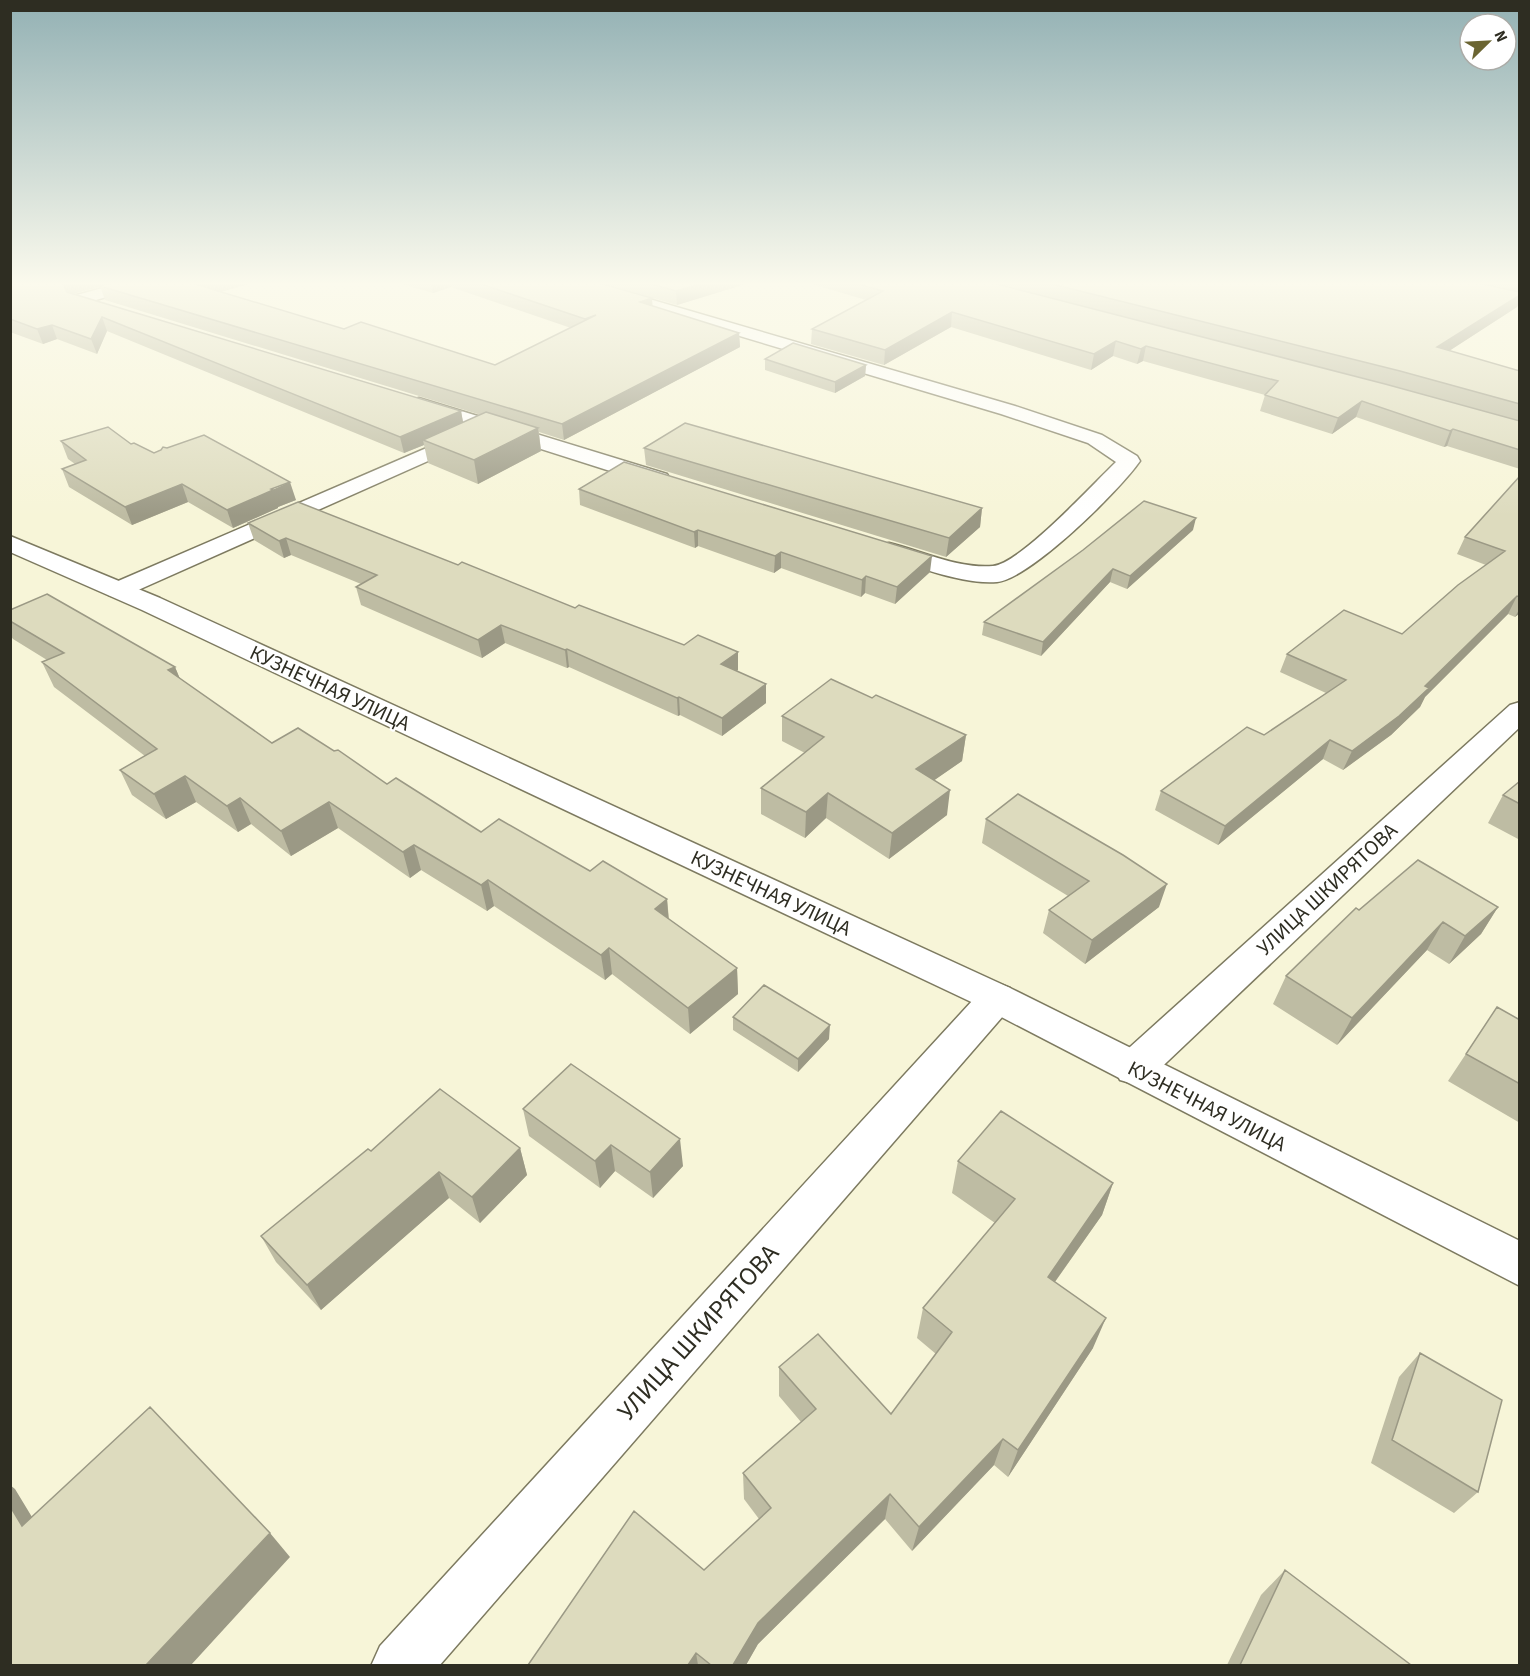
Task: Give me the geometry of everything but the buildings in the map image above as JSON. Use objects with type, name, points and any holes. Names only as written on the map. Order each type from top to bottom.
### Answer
[{"type":"street","points":[[840,360],[1008,410],[1095,439],[1129,460],[1025,562],[999,574],[944,566],[875,545]]},
{"type":"street","points":[[398,398],[682,486]]},
{"type":"street","points":[[118,590],[489,426]]},
{"type":"street","name":"КУЗНЕЧНАЯ УЛИЦА","points":[[10,543],[118,590],[997,998],[1520,1265]]},
{"type":"street","name":"УЛИЦА ШКИРЯТОВА","points":[[1134,1068],[1520,711]]},
{"type":"street","name":"УЛИЦА ШКИРЯТОВА","points":[[400,1665],[997,998]]}]
